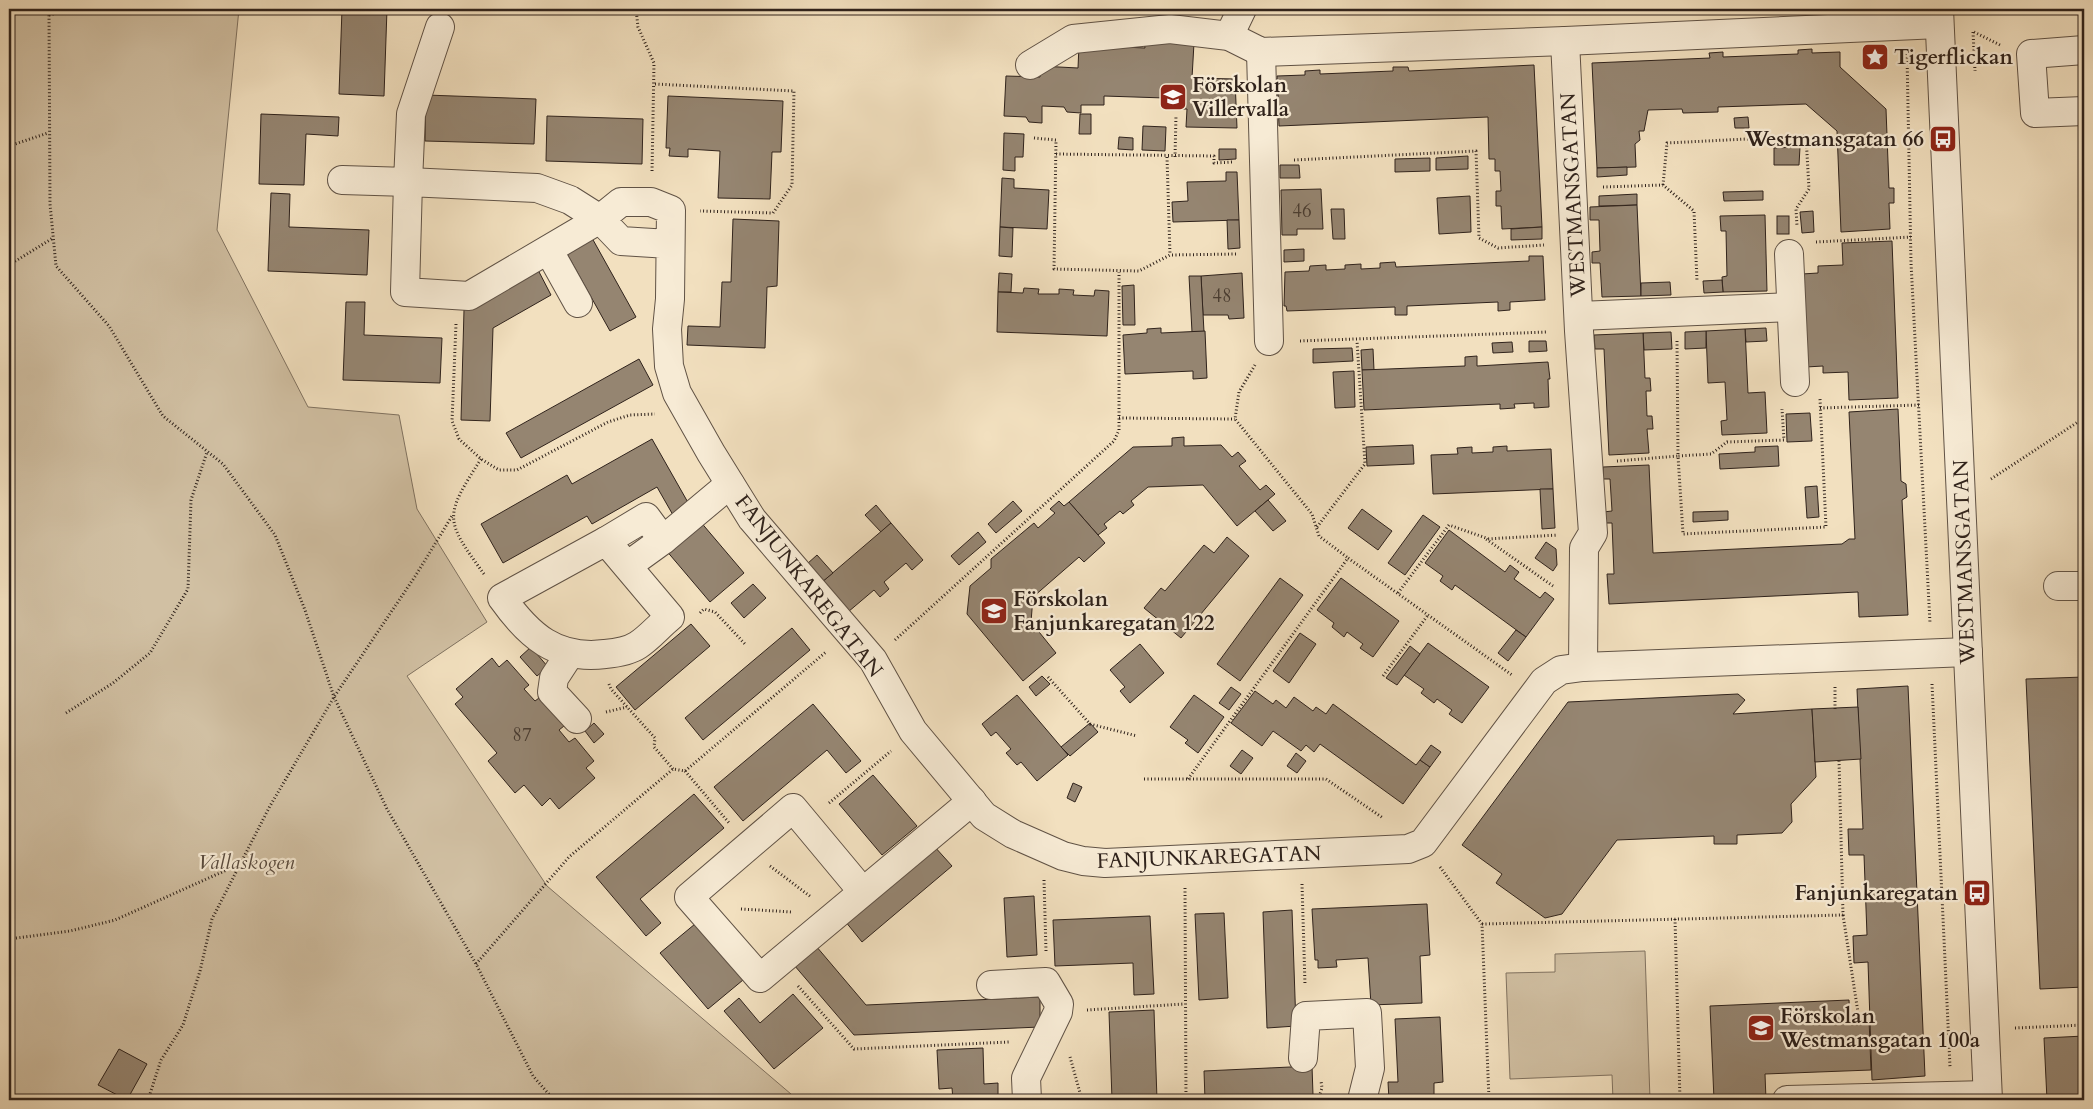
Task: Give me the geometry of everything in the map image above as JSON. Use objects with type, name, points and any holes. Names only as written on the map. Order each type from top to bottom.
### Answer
[{"type":"street","points":[[1229,36],[1242,9]]},
{"type":"street","name":"WESTMANSGATAN","points":[[1030,66],[1073,39],[1170,29],[1229,36],[1261,52],[1565,41],[1906,25],[1939,16],[1987,1098]]},
{"type":"street","points":[[440,27],[411,114],[405,292],[469,296],[549,251],[600,219],[621,202],[661,206]]},
{"type":"street","name":"WESTMANSGATAN","points":[[1565,41],[1579,324],[1677,312],[1791,307]]},
{"type":"street","points":[[2084,50],[2031,54],[2035,113],[2084,111]]},
{"type":"street","points":[[1261,52],[1269,341]]},
{"type":"street","points":[[342,180],[537,188],[570,200],[600,219],[621,241],[669,244]]},
{"type":"street","name":"FANJUNKAREGATAN","points":[[661,206],[669,244],[670,299],[667,330],[669,366],[677,393],[752,519],[873,660],[913,732],[984,816],[1013,834],[1063,856],[1083,862],[1105,863],[1408,849],[1423,843]]},
{"type":"street","points":[[1794,248],[1791,307],[1795,382]]},
{"type":"street","points":[[549,251],[578,302]]},
{"type":"street","points":[[1579,324],[1593,533],[1584,548],[1583,667]]},
{"type":"street","points":[[627,566],[663,540],[730,484]]},
{"type":"street","points":[[606,541],[670,617],[638,645],[619,653],[569,655],[535,636],[518,620],[502,598],[646,517],[663,540]]},
{"type":"street","points":[[2058,586],[2084,586]]},
{"type":"street","points":[[1423,843],[1544,681],[1561,670],[1583,667],[1968,652]]},
{"type":"street","points":[[569,655],[554,678],[552,692],[576,719]]},
{"type":"street","points":[[863,892],[793,808],[689,897],[760,978],[972,801]]},
{"type":"street","points":[[991,985],[1046,982],[1060,1004],[1042,1050],[1026,1078],[1027,1100]]},
{"type":"street","points":[[1303,1058],[1306,1016],[1367,1013],[1370,1068],[1362,1100]]},
{"type":"street","points":[[1787,1100],[1951,1096],[1987,1098]]},
{"type":"path","points":[[46,9],[49,14],[48,133],[50,204],[56,266],[109,326],[163,416],[222,464],[275,535],[305,610],[334,697],[386,809],[476,964],[533,1076],[554,1100]]},
{"type":"path","points":[[49,14],[79,9]]},
{"type":"path","points":[[636,9],[638,27],[654,63],[655,84],[661,206],[773,213],[792,185],[794,91],[655,84]]},
{"type":"path","points":[[1906,25],[1911,237],[1951,1096]]},
{"type":"path","points":[[1175,157],[1176,114]]},
{"type":"path","points":[[9,146],[48,133]]},
{"type":"path","points":[[1663,185],[1667,143],[1806,136],[1809,189],[1796,209],[1794,248],[1911,237]]},
{"type":"path","points":[[1034,138],[1056,140],[1054,269],[1139,272],[1170,255],[1266,254]]},
{"type":"path","points":[[1056,154],[1167,157],[1214,156],[1214,163],[1476,151],[1479,238],[1498,248],[1575,244]]},
{"type":"path","points":[[1167,157],[1170,255]]},
{"type":"path","points":[[1572,188],[1663,185],[1694,211],[1698,286],[1677,312],[1678,456],[1683,534],[1826,527],[1818,380],[1781,382],[1784,440],[1727,442],[1711,454],[1678,456],[1588,463]]},
{"type":"path","points":[[9,266],[53,238]]},
{"type":"path","points":[[873,660],[1114,441],[1119,430],[1119,272]]},
{"type":"path","points":[[457,295],[452,421],[459,439],[481,460],[499,470],[518,470],[608,422],[623,417],[688,412]]},
{"type":"path","points":[[1514,677],[1319,536],[1312,514],[1235,418],[1238,392],[1269,341],[1357,341],[1579,324]]},
{"type":"path","points":[[1316,527],[1365,464],[1357,341]]},
{"type":"path","points":[[1820,408],[1919,405]]},
{"type":"path","points":[[1119,418],[1235,418]]},
{"type":"path","points":[[1991,479],[2084,418]]},
{"type":"path","points":[[66,713],[113,684],[150,653],[188,589],[191,500],[207,452]]},
{"type":"path","points":[[148,1100],[161,1060],[182,1025],[200,971],[212,919],[270,806],[334,697],[416,575],[452,516],[460,493],[481,460]]},
{"type":"path","points":[[452,516],[458,538],[502,598]]},
{"type":"path","points":[[1398,593],[1449,525],[1486,538],[1584,608]]},
{"type":"path","points":[[1486,538],[1593,533]]},
{"type":"path","points":[[1188,779],[1348,558]]},
{"type":"path","points":[[670,617],[681,628],[704,610],[715,612],[744,644]]},
{"type":"path","points":[[1383,676],[1428,615]]},
{"type":"path","points":[[599,655],[611,689],[655,738],[654,746],[673,769],[685,771],[848,632]]},
{"type":"path","points":[[1048,678],[1090,724],[1137,736]]},
{"type":"path","points":[[1834,680],[1835,709]]},
{"type":"path","points":[[805,823],[913,732]]},
{"type":"path","points":[[1839,760],[1843,915],[1859,1019]]},
{"type":"path","points":[[476,964],[569,857],[673,769]]},
{"type":"path","points":[[1144,779],[1326,779],[1389,822]]},
{"type":"path","points":[[1423,843],[1482,924],[1489,1100]]},
{"type":"path","points":[[1301,854],[1306,1016]]},
{"type":"path","points":[[9,939],[70,931],[116,920],[240,864]]},
{"type":"path","points":[[1044,880],[1046,982]]},
{"type":"path","points":[[1184,887],[1186,1100]]},
{"type":"path","points":[[1482,924],[1843,915]]},
{"type":"path","points":[[1675,919],[1680,1100]]},
{"type":"path","points":[[778,963],[854,1049],[1032,1041],[1042,1050]]},
{"type":"path","points":[[1058,1012],[1184,1004]]},
{"type":"path","points":[[2012,1028],[2084,1025]]},
{"type":"path","points":[[1070,1056],[1082,1100]]},
{"type":"path","points":[[9,1096],[12,1096],[14,1100]]},
{"type":"green space","name":"Vallaskogen","points":[[9,9],[239,9],[217,230],[308,407],[399,415],[417,509],[487,622],[407,676],[547,886],[798,1100],[9,1100]]},
{"type":"green space","points":[[1645,951],[1650,1100],[1613,1100],[1612,1075],[1510,1079],[1506,973],[1555,972],[1555,954]]},
{"type":"building","points":[[342,9],[387,9],[384,96],[339,94]]},
{"type":"building","points":[[1144,41],[1194,43],[1192,78],[1235,79],[1237,128],[1186,127],[1187,109],[1174,109],[1165,98],[1104,96],[1104,105],[1081,105],[1081,113],[1067,112],[1064,107],[1042,106],[1042,123],[1029,122],[1026,117],[1004,116],[1006,76],[1040,77],[1040,66],[1078,68],[1079,45],[1145,48]]},
{"type":"building","points":[[1812,49],[1812,53],[1840,52],[1840,67],[1886,109],[1889,188],[1894,188],[1894,203],[1889,203],[1890,229],[1841,232],[1837,131],[1806,104],[1718,107],[1718,112],[1683,113],[1682,109],[1648,110],[1644,131],[1639,131],[1640,140],[1635,144],[1636,167],[1597,168],[1592,63],[1710,58],[1709,53],[1723,52],[1723,57],[1798,54],[1798,50]]},
{"type":"building","points":[[1534,65],[1542,227],[1502,229],[1501,206],[1496,206],[1496,191],[1501,191],[1500,171],[1495,171],[1495,159],[1489,159],[1488,117],[1279,126],[1277,76],[1305,75],[1305,71],[1320,70],[1320,74],[1393,71],[1393,67],[1408,67],[1409,71]]},
{"type":"building","points":[[1269,79],[1277,79],[1279,112],[1271,112]]},
{"type":"building","points":[[426,95],[536,99],[534,144],[425,141]]},
{"type":"building","points":[[668,96],[783,101],[781,152],[772,152],[770,199],[718,198],[720,151],[688,149],[688,157],[669,156],[670,148],[666,148]]},
{"type":"building","points":[[261,114],[339,117],[338,136],[306,134],[304,185],[259,184]]},
{"type":"building","points":[[1080,114],[1091,114],[1091,134],[1079,134]]},
{"type":"building","points":[[547,116],[643,119],[642,164],[546,161]]},
{"type":"building","points":[[1748,117],[1749,128],[1735,128],[1734,118]]},
{"type":"building","points":[[1143,126],[1166,127],[1165,151],[1142,150]]},
{"type":"building","points":[[1004,133],[1024,134],[1023,157],[1015,157],[1015,171],[1003,170]]},
{"type":"building","points":[[1119,137],[1133,138],[1133,150],[1118,149]]},
{"type":"building","points":[[1800,147],[1799,165],[1774,165],[1774,148]]},
{"type":"building","points":[[1219,149],[1236,149],[1236,159],[1219,160]]},
{"type":"building","points":[[1468,156],[1468,169],[1436,170],[1436,158]]},
{"type":"building","points":[[1430,158],[1430,171],[1395,172],[1395,159]]},
{"type":"building","points":[[1280,165],[1299,165],[1300,178],[1280,178]]},
{"type":"building","points":[[1627,167],[1627,175],[1597,177],[1597,168]]},
{"type":"building","points":[[1226,172],[1237,172],[1239,220],[1173,222],[1172,202],[1188,201],[1187,182],[1226,181]]},
{"type":"building","points":[[1002,178],[1014,179],[1014,188],[1049,190],[1047,229],[1000,227]]},
{"type":"building","points":[[1321,189],[1323,229],[1297,229],[1297,235],[1282,235],[1281,190]]},
{"type":"building","points":[[1763,191],[1763,200],[1724,201],[1723,192]]},
{"type":"building","points":[[271,193],[290,194],[289,227],[369,230],[367,275],[268,271]]},
{"type":"building","points":[[1637,194],[1637,205],[1599,206],[1599,196]]},
{"type":"building","points":[[1470,196],[1471,232],[1439,234],[1437,198]]},
{"type":"building","points":[[1637,205],[1641,296],[1602,297],[1600,263],[1592,263],[1592,252],[1600,251],[1599,220],[1590,220],[1590,207]]},
{"type":"building","points":[[1331,209],[1344,209],[1345,239],[1333,239]]},
{"type":"building","points":[[1813,211],[1814,232],[1802,233],[1800,212]]},
{"type":"building","points":[[1765,215],[1767,291],[1723,292],[1722,277],[1727,276],[1726,231],[1721,231],[1720,216]]},
{"type":"building","points":[[1777,216],[1789,216],[1789,234],[1777,234]]},
{"type":"building","points":[[733,219],[779,221],[777,286],[767,287],[765,348],[687,345],[688,326],[720,327],[722,282],[731,282]]},
{"type":"building","points":[[1227,220],[1239,220],[1240,248],[1228,249]]},
{"type":"building","points":[[1000,227],[1013,228],[1012,257],[999,256]]},
{"type":"building","points":[[1542,227],[1542,239],[1511,240],[1511,229]]},
{"type":"building","points":[[592,238],[636,317],[610,331],[566,252]]},
{"type":"building","points":[[1892,241],[1898,398],[1849,400],[1848,372],[1823,373],[1823,366],[1806,367],[1802,274],[1818,273],[1818,266],[1843,265],[1842,243]]},
{"type":"building","points":[[1304,249],[1304,261],[1284,262],[1284,250]]},
{"type":"building","points":[[1529,256],[1543,256],[1545,300],[1510,302],[1510,310],[1498,311],[1498,302],[1407,306],[1407,315],[1395,315],[1395,307],[1287,311],[1286,306],[1284,306],[1285,272],[1309,271],[1310,266],[1326,265],[1326,270],[1345,269],[1345,265],[1361,264],[1361,269],[1380,268],[1380,263],[1395,262],[1396,267],[1529,261]]},
{"type":"building","points":[[537,268],[551,295],[493,328],[490,421],[461,420],[464,310]]},
{"type":"building","points":[[999,273],[1012,274],[1011,292],[998,292]]},
{"type":"building","points":[[1242,273],[1244,318],[1229,319],[1228,315],[1203,315],[1201,276]]},
{"type":"building","points":[[1189,276],[1201,276],[1204,332],[1192,332]]},
{"type":"building","points":[[1722,280],[1723,292],[1704,293],[1703,281]]},
{"type":"building","points":[[1670,282],[1671,295],[1641,296],[1641,283]]},
{"type":"building","points":[[1134,285],[1135,325],[1123,325],[1122,286]]},
{"type":"building","points":[[1024,288],[1039,289],[1038,294],[1059,294],[1059,289],[1074,290],[1073,295],[1094,296],[1095,290],[1109,291],[1107,336],[997,332],[998,292],[1023,293]]},
{"type":"building","points":[[346,302],[365,302],[364,335],[442,338],[440,383],[343,380]]},
{"type":"building","points":[[1161,328],[1161,333],[1205,331],[1207,378],[1193,379],[1193,371],[1125,374],[1123,335],[1147,333],[1147,329]]},
{"type":"building","points":[[1766,328],[1767,341],[1746,342],[1745,329]]},
{"type":"building","points":[[1745,329],[1748,393],[1765,392],[1767,433],[1722,435],[1721,421],[1727,420],[1725,382],[1708,383],[1706,331]]},
{"type":"building","points":[[1706,331],[1706,348],[1685,349],[1685,332]]},
{"type":"building","points":[[1671,332],[1672,349],[1644,350],[1643,333]]},
{"type":"building","points":[[1643,333],[1645,378],[1650,378],[1651,391],[1646,391],[1647,416],[1652,416],[1653,429],[1647,429],[1649,453],[1609,455],[1604,349],[1595,349],[1594,335]]},
{"type":"building","points":[[1529,341],[1546,341],[1547,351],[1529,352]]},
{"type":"building","points":[[1512,342],[1513,352],[1493,353],[1492,343]]},
{"type":"building","points":[[1352,348],[1353,361],[1313,363],[1313,349]]},
{"type":"building","points":[[1373,349],[1374,370],[1362,370],[1361,350]]},
{"type":"building","points":[[1477,356],[1477,366],[1548,362],[1550,379],[1548,379],[1549,407],[1534,408],[1534,403],[1514,404],[1515,408],[1500,409],[1500,404],[1364,410],[1362,370],[1465,366],[1465,357]]},
{"type":"building","points":[[639,359],[653,385],[521,458],[506,433]]},
{"type":"building","points":[[1354,371],[1355,407],[1335,408],[1333,372]]},
{"type":"building","points":[[1898,409],[1901,481],[1906,484],[1907,497],[1902,500],[1908,615],[1859,617],[1858,592],[1609,604],[1607,574],[1614,574],[1612,523],[1604,523],[1603,512],[1612,511],[1610,479],[1603,479],[1603,467],[1649,465],[1653,553],[1842,544],[1849,539],[1855,539],[1849,412]]},
{"type":"building","points":[[1810,413],[1812,441],[1787,442],[1786,414]]},
{"type":"building","points":[[1184,437],[1184,446],[1221,445],[1232,457],[1238,452],[1246,461],[1239,466],[1260,490],[1266,485],[1275,494],[1237,526],[1203,485],[1148,487],[1131,501],[1134,505],[1123,514],[1120,511],[1104,524],[1107,528],[1098,535],[1069,502],[1133,447],[1172,446],[1172,438]]},
{"type":"building","points":[[652,439],[690,506],[673,515],[657,487],[592,524],[587,516],[503,563],[481,524],[567,475],[572,484]]},
{"type":"building","points":[[1413,445],[1414,464],[1367,466],[1366,447]]},
{"type":"building","points":[[1507,446],[1507,451],[1551,449],[1553,489],[1433,494],[1431,455],[1458,454],[1457,448],[1472,447],[1472,453],[1493,452],[1493,447]]},
{"type":"building","points":[[1778,446],[1779,466],[1720,469],[1719,454],[1755,452],[1755,447]]},
{"type":"building","points":[[1817,486],[1819,517],[1807,518],[1805,487]]},
{"type":"building","points":[[1540,489],[1553,489],[1555,528],[1542,529]]},
{"type":"building","points":[[1268,500],[1286,521],[1273,531],[1255,511]]},
{"type":"building","points":[[1013,501],[1022,511],[996,533],[988,524]]},
{"type":"building","points":[[1059,501],[1064,506],[1069,502],[1105,543],[1084,562],[1079,557],[1033,597],[1031,622],[1056,653],[1023,681],[967,614],[970,586],[991,568],[991,559],[1034,523],[1038,528],[1055,513],[1050,509]]},
{"type":"building","points":[[876,505],[891,523],[881,532],[865,515]]},
{"type":"building","points":[[1362,509],[1392,531],[1378,550],[1348,528]]},
{"type":"building","points":[[1728,511],[1728,520],[1693,522],[1693,512]]},
{"type":"building","points":[[1423,515],[1440,527],[1405,575],[1388,563]]},
{"type":"building","points":[[699,520],[744,573],[710,602],[665,549]]},
{"type":"building","points":[[891,523],[923,560],[912,570],[906,563],[884,582],[889,589],[880,597],[874,590],[848,612],[822,582]]},
{"type":"building","points":[[1449,530],[1505,572],[1510,565],[1519,572],[1514,579],[1540,598],[1545,592],[1554,599],[1526,637],[1455,585],[1452,590],[1440,581],[1443,576],[1425,563]]},
{"type":"building","points":[[978,532],[986,542],[959,565],[951,556]]},
{"type":"building","points":[[1227,537],[1249,556],[1181,638],[1144,608],[1161,588],[1165,591],[1204,545],[1214,553]]},
{"type":"building","points":[[1546,542],[1556,549],[1557,565],[1553,571],[1535,558]]},
{"type":"building","points":[[817,555],[833,573],[822,582],[807,564]]},
{"type":"building","points":[[1280,578],[1303,595],[1240,681],[1217,664]]},
{"type":"building","points":[[1341,578],[1399,621],[1373,657],[1360,648],[1363,644],[1347,632],[1344,637],[1332,627],[1334,623],[1317,610]]},
{"type":"building","points":[[753,584],[766,598],[744,618],[731,603]]},
{"type":"building","points":[[691,624],[710,646],[635,710],[616,687]]},
{"type":"building","points":[[792,628],[810,650],[703,740],[685,718]]},
{"type":"building","points":[[1516,630],[1526,637],[1508,661],[1498,653]]},
{"type":"building","points":[[1300,633],[1316,644],[1289,683],[1273,671]]},
{"type":"building","points":[[1428,643],[1489,687],[1462,723],[1449,714],[1452,710],[1437,699],[1434,703],[1421,693],[1424,689],[1404,675]]},
{"type":"building","points":[[1140,644],[1164,673],[1130,703],[1120,691],[1125,687],[1110,670]]},
{"type":"building","points":[[1410,646],[1420,654],[1397,685],[1386,678]]},
{"type":"building","points":[[531,647],[548,667],[537,676],[520,657]]},
{"type":"building","points":[[492,658],[499,667],[507,660],[529,685],[524,689],[535,701],[539,698],[564,726],[559,730],[569,742],[575,738],[594,761],[586,768],[595,778],[559,809],[550,798],[542,806],[524,785],[515,793],[488,761],[497,753],[455,704],[463,697],[456,689]]},
{"type":"building","points":[[1042,676],[1050,684],[1036,696],[1029,687]]},
{"type":"building","points":[[2084,677],[2084,987],[2040,989],[2026,679]]},
{"type":"building","points":[[1908,686],[1925,1076],[1872,1080],[1868,962],[1854,963],[1853,936],[1867,935],[1864,855],[1849,855],[1848,829],[1863,829],[1857,689]]},
{"type":"building","points":[[1231,687],[1241,694],[1229,710],[1219,703]]},
{"type":"building","points":[[1255,691],[1273,704],[1276,700],[1286,708],[1294,697],[1313,711],[1316,707],[1326,714],[1333,704],[1416,765],[1420,760],[1430,767],[1403,804],[1320,744],[1314,752],[1306,745],[1301,751],[1273,731],[1262,746],[1231,723]]},
{"type":"building","points":[[1738,694],[1745,700],[1733,714],[1812,709],[1816,777],[1791,804],[1792,822],[1782,833],[1737,835],[1737,844],[1714,844],[1714,836],[1617,840],[1562,914],[1545,918],[1496,883],[1502,874],[1462,845],[1568,702]]},
{"type":"building","points":[[1017,695],[1068,755],[1037,781],[1021,762],[1017,765],[1006,753],[1011,749],[996,732],[991,736],[982,724]]},
{"type":"building","points":[[1194,695],[1224,717],[1198,753],[1185,743],[1188,740],[1170,727]]},
{"type":"building","points":[[813,704],[861,761],[846,773],[827,750],[743,821],[714,787]]},
{"type":"building","points":[[1858,707],[1861,759],[1815,762],[1812,709]]},
{"type":"building","points":[[594,723],[604,734],[594,743],[585,731]]},
{"type":"building","points":[[1090,723],[1098,732],[1070,756],[1061,747]]},
{"type":"building","points":[[1431,745],[1441,752],[1430,767],[1420,760]]},
{"type":"building","points":[[1242,750],[1253,758],[1241,774],[1230,766]]},
{"type":"building","points":[[1296,753],[1306,761],[1297,773],[1287,766]]},
{"type":"building","points":[[873,775],[917,826],[882,855],[839,804]]},
{"type":"building","points":[[1073,783],[1082,787],[1075,802],[1067,798]]},
{"type":"building","points":[[694,794],[724,828],[640,899],[661,923],[646,936],[596,877]]},
{"type":"building","points":[[934,846],[952,866],[862,942],[845,921]]},
{"type":"building","points":[[1034,896],[1037,955],[1007,957],[1004,898]]},
{"type":"building","points":[[1427,904],[1430,955],[1420,956],[1422,1003],[1371,1005],[1368,958],[1336,960],[1337,967],[1318,968],[1318,960],[1315,960],[1312,909]]},
{"type":"building","points":[[1292,910],[1296,1026],[1267,1028],[1263,912]]},
{"type":"building","points":[[1224,913],[1228,998],[1199,1000],[1195,914]]},
{"type":"building","points":[[1150,916],[1154,994],[1134,995],[1133,963],[1055,966],[1053,920]]},
{"type":"building","points":[[695,924],[743,980],[708,1009],[660,953]]},
{"type":"building","points":[[816,946],[866,1005],[1040,997],[1040,1027],[854,1035],[794,965]]},
{"type":"building","points":[[793,994],[823,1028],[774,1069],[724,1011],[739,998],[760,1023]]},
{"type":"building","points":[[1849,1000],[1850,1019],[1869,1019],[1871,1070],[1765,1074],[1766,1100],[1714,1100],[1710,1006]]},
{"type":"building","points":[[1154,1010],[1157,1100],[1112,1100],[1109,1012]]},
{"type":"building","points":[[1440,1017],[1443,1082],[1434,1083],[1434,1100],[1389,1100],[1388,1082],[1398,1082],[1395,1019]]},
{"type":"building","points":[[2084,1036],[2084,1100],[2047,1100],[2044,1038]]},
{"type":"building","points":[[983,1048],[984,1084],[998,1083],[998,1100],[953,1100],[952,1088],[939,1089],[937,1050]]},
{"type":"building","points":[[119,1049],[147,1064],[127,1100],[98,1085]]},
{"type":"building","points":[[1312,1066],[1313,1095],[1205,1100],[1204,1071]]},
{"type":"place","name":"Tigerflickan","points":[[1875,57]]},
{"type":"place","name":"Förskolan Villervalla","points":[[1173,97]]},
{"type":"place","name":"Westmansgatan 66","points":[[1943,139]]},
{"type":"place","name":"Förskolan Fanjunkaregatan 122","points":[[994,611]]},
{"type":"place","name":"Fanjunkaregatan","points":[[1977,893]]},
{"type":"place","name":"Förskolan Westmansgatan 100a","points":[[1761,1028]]}]
